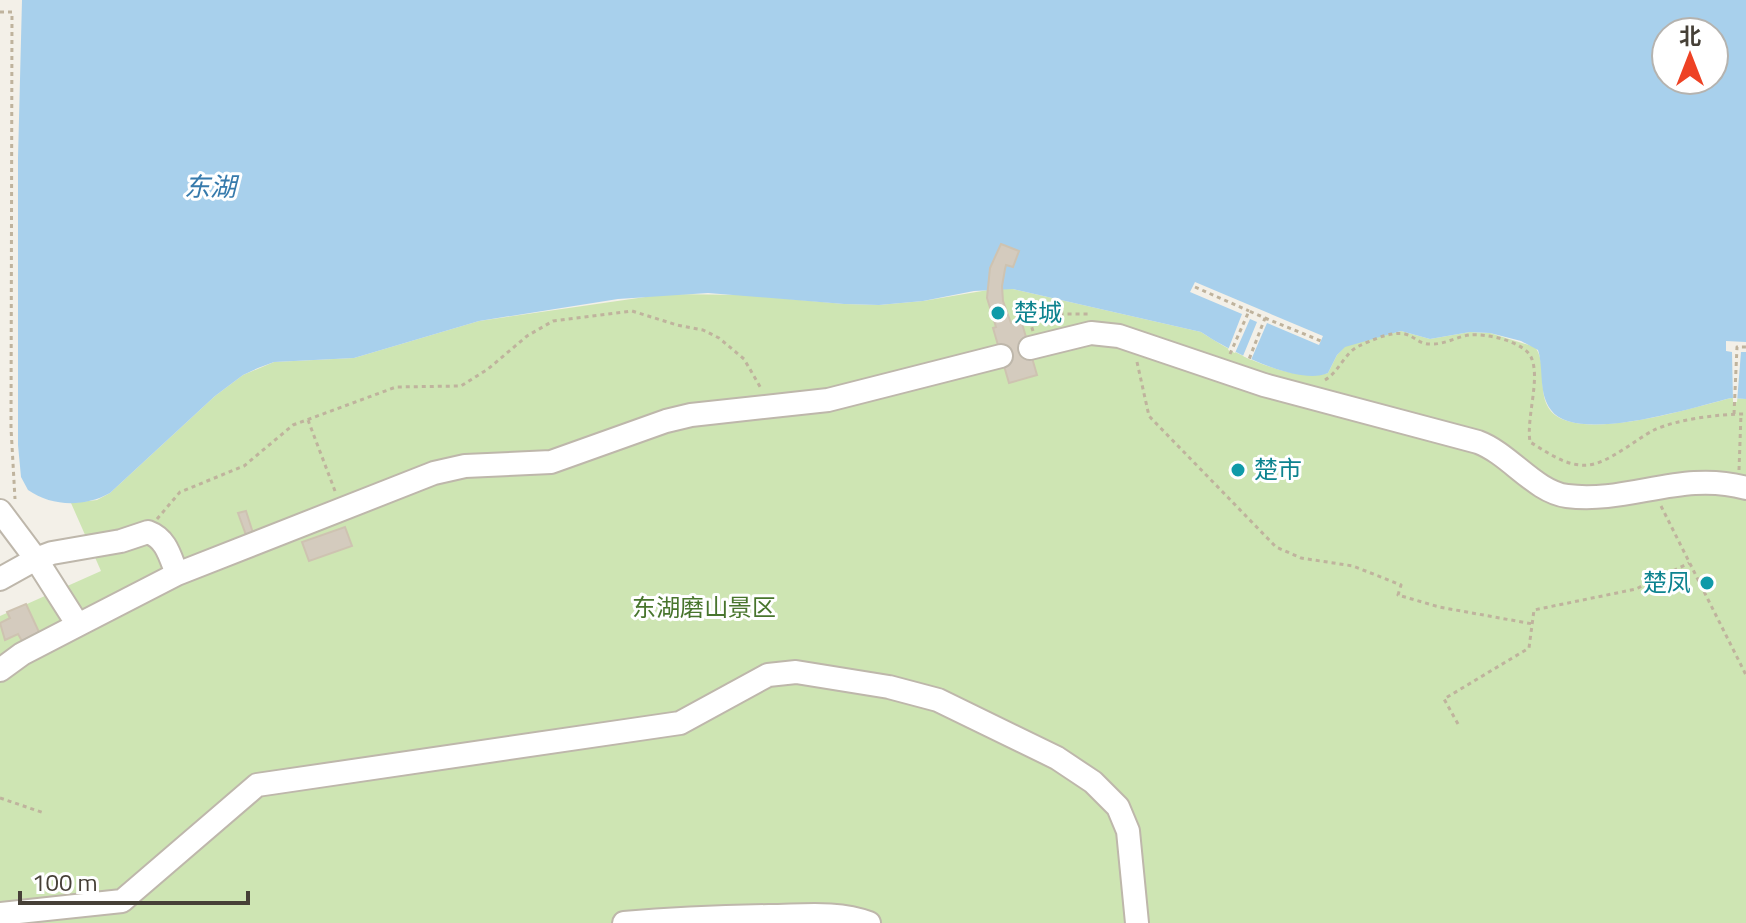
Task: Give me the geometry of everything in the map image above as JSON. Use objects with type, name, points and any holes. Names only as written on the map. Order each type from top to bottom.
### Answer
[{"type":"lane","points":[[1034,347],[1091,333],[1131,339],[1264,385],[1478,442],[1493,448],[1551,493],[1566,496],[1596,497],[1704,481],[1742,487]]},
{"type":"lane","points":[[0,670],[22,654],[177,574],[452,468],[551,462],[666,421],[828,400],[1001,356]]},
{"type":"lane","points":[[4,515],[78,625]]},
{"type":"lane","points":[[0,579],[36,559],[69,549],[121,541],[148,532],[157,535],[164,543],[177,574]]},
{"type":"lane","points":[[0,914],[122,901],[257,785],[680,723],[768,675],[796,672],[889,687],[938,700],[1057,758],[1093,782],[1118,807],[1128,831],[1137,923]]},
{"type":"lane","points":[[624,923],[683,918],[826,916],[849,917],[869,923]]},
{"type":"path","points":[[0,12],[12,12],[11,428],[16,491],[4,515]]},
{"type":"path","points":[[1195,287],[1321,341]]},
{"type":"path","points":[[148,532],[180,492],[244,466],[282,432],[396,387],[461,386],[488,369],[527,336],[553,321],[632,311],[703,330],[719,338],[751,369],[760,384],[765,407]]},
{"type":"path","points":[[1249,311],[1229,357],[1247,363],[1265,318]]},
{"type":"path","points":[[1034,347],[1030,322],[1063,314],[1089,314]]},
{"type":"path","points":[[1321,382],[1333,376],[1355,348],[1387,335],[1407,335],[1415,341],[1435,344],[1470,335],[1509,342],[1530,356],[1534,370],[1529,416],[1530,442],[1563,461],[1591,465],[1656,429],[1680,421],[1744,414],[1742,487]]},
{"type":"path","points":[[1131,339],[1149,416],[1276,547],[1301,558],[1353,566],[1401,585],[1398,595],[1439,607],[1533,624]]},
{"type":"path","points":[[1729,347],[1746,347]]},
{"type":"path","points":[[1734,414],[1737,347]]},
{"type":"path","points":[[308,420],[342,510]]},
{"type":"path","points":[[1652,489],[1746,675]]},
{"type":"path","points":[[1458,724],[1444,699],[1529,648],[1534,610],[1636,589],[1689,563]]},
{"type":"path","points":[[0,798],[44,813]]},
{"type":"green space","name":"东湖磨山景区","points":[[1013,289],[1201,332],[1245,357],[1297,374],[1328,373],[1345,346],[1401,331],[1430,339],[1470,332],[1490,333],[1535,347],[1541,361],[1543,392],[1548,407],[1561,418],[1581,424],[1634,421],[1731,398],[1746,399],[1746,923],[0,923],[0,616],[101,571],[71,503],[97,500],[110,493],[215,396],[243,375],[274,362],[354,358],[479,321],[666,294],[746,295],[879,305]]},
{"type":"water","name":"东湖","points":[[22,0],[1746,0],[1746,399],[1731,398],[1636,420],[1584,424],[1564,420],[1551,410],[1544,396],[1538,350],[1521,341],[1490,333],[1470,332],[1430,339],[1401,331],[1345,347],[1328,373],[1315,376],[1299,375],[1263,364],[1201,332],[1013,289],[974,291],[923,301],[879,305],[708,293],[618,299],[479,321],[354,358],[274,362],[243,375],[215,396],[110,493],[90,501],[58,502],[28,490],[21,477],[18,445],[18,158]]},
{"type":"pier","points":[[1195,282],[1323,336],[1319,345],[1267,323],[1251,360],[1243,356],[1257,322],[1250,319],[1235,353],[1228,350],[1242,314],[1190,292]]},
{"type":"pier","points":[[1726,341],[1746,342],[1746,352],[1741,352],[1737,402],[1733,402],[1732,352],[1726,351]]},
{"type":"building","name":"楚城","points":[[1001,244],[1019,251],[1013,267],[1006,265],[1003,301],[1011,323],[1021,320],[1037,375],[1009,383],[987,298],[990,268]]},
{"type":"building","points":[[246,511],[253,533],[246,535],[238,513]]},
{"type":"building","points":[[345,527],[352,546],[309,561],[302,542]]},
{"type":"building","points":[[26,604],[39,632],[22,641],[18,634],[5,640],[0,623],[10,618],[7,612]]},
{"type":"place","name":"楚城","points":[[998,313]]},
{"type":"place","name":"楚市","points":[[1238,470]]},
{"type":"place","name":"楚凤","points":[[1707,583]]}]
